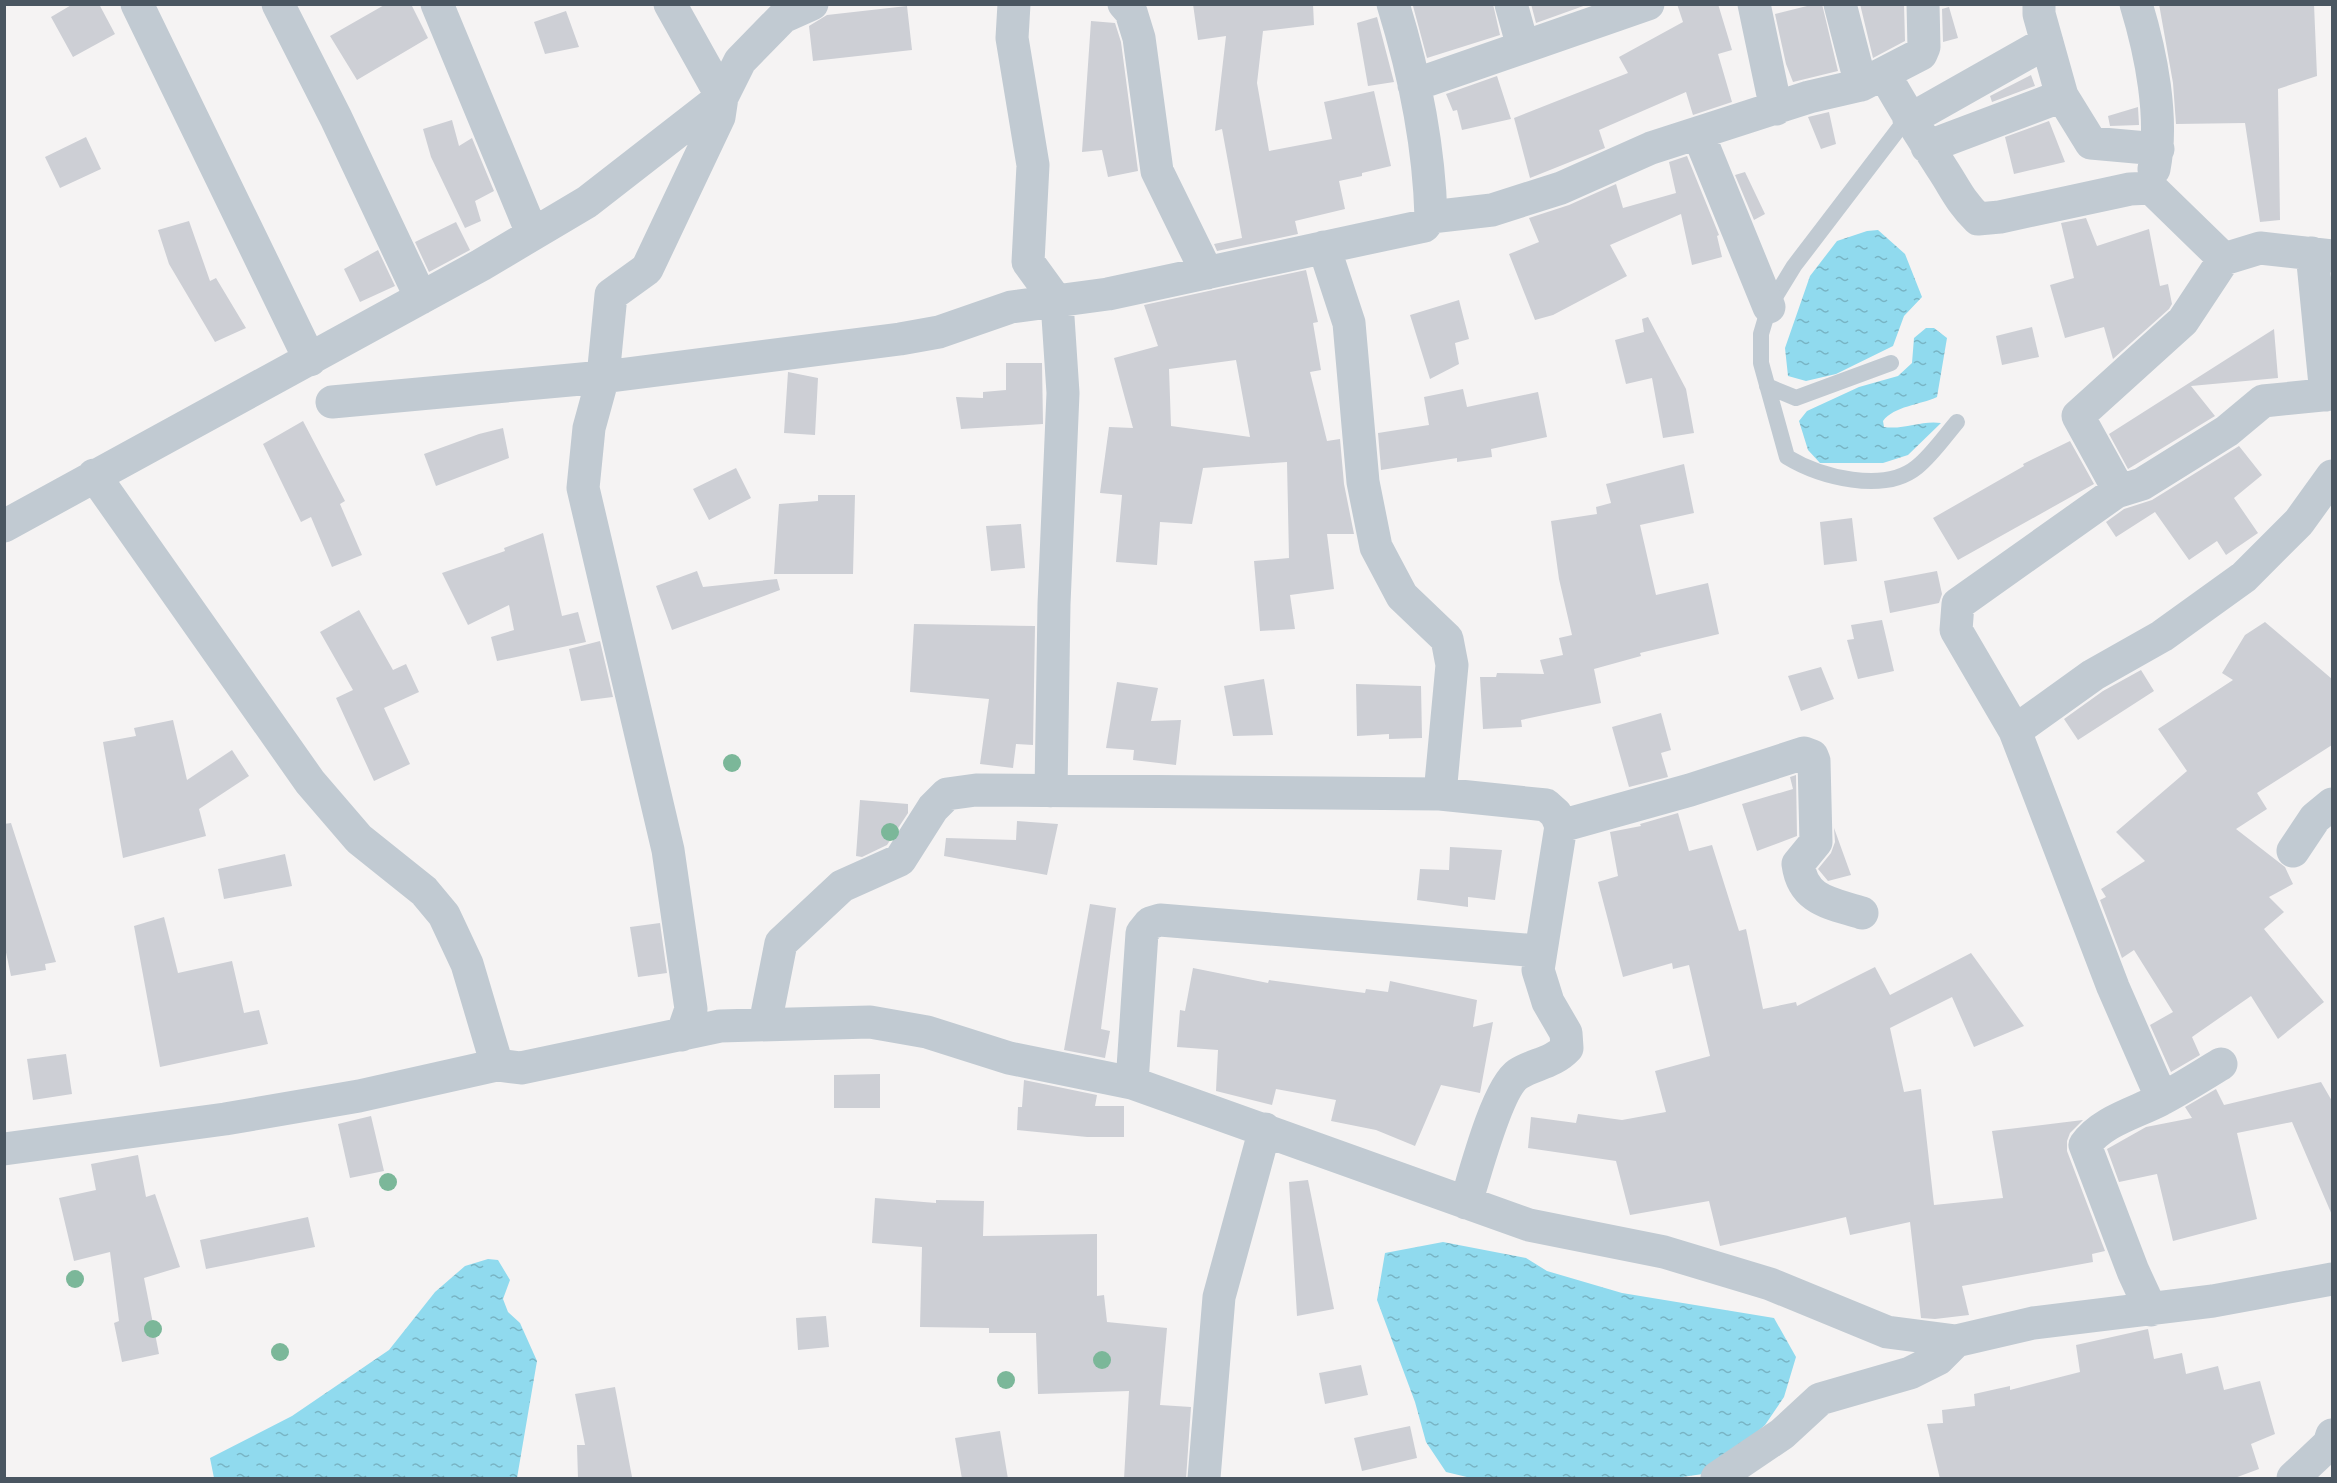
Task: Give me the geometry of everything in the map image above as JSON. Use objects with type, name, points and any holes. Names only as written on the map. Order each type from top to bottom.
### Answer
[{"type":"street","points":[[137,4],[310,360]]},
{"type":"street","points":[[278,4],[336,118],[421,298]]},
{"type":"street","points":[[437,4],[532,233]]},
{"type":"street","points":[[670,4],[722,98]]},
{"type":"street","points":[[681,1035],[691,1009],[668,850],[583,488],[589,428],[603,377],[610,295],[647,269],[710,138],[719,117],[722,98],[740,61],[783,17],[812,4]]},
{"type":"street","points":[[1014,4],[1012,38],[1033,165],[1028,262],[1057,302],[1064,393],[1054,604],[1052,791]]},
{"type":"street","points":[[1124,4],[1131,12],[1139,38],[1157,171],[1207,273]]},
{"type":"street","points":[[332,402],[603,377],[900,339],[939,332],[968,320],[1011,307],[1057,302],[1207,273],[1424,226],[1431,217],[1427,168],[1414,85],[1393,4]]},
{"type":"street","points":[[1511,4],[1523,47]]},
{"type":"street","points":[[1414,85],[1648,4]]},
{"type":"street","points":[[1754,4],[1776,109]]},
{"type":"street","points":[[1840,4],[1872,79],[1908,119],[1959,200],[1978,219],[2000,217],[2130,189],[2151,188],[2224,259]]},
{"type":"street","points":[[1431,217],[1492,210],[1562,188],[1651,148],[1872,79],[1921,54],[1924,47],[1923,4]]},
{"type":"street","points":[[2039,4],[2062,96],[2091,143],[2158,149]]},
{"type":"street","points":[[2136,4],[2150,51],[2158,149],[2151,188]]},
{"type":"street","points":[[1908,119],[2047,42]]},
{"type":"street","points":[[1927,147],[2062,96]]},
{"type":"street","points":[[4,526],[481,266],[608,188],[722,98]]},
{"type":"street","points":[[1698,133],[1769,307]]},
{"type":"street","points":[[1324,247],[1349,323],[1363,482],[1376,547],[1402,596],[1447,639],[1452,665],[1440,794]]},
{"type":"street","points":[[2116,492],[2116,485],[2078,416],[2182,321],[2224,259],[2259,248],[2322,255],[2329,395],[2263,401],[2227,431],[2152,478],[2116,492],[1958,604],[1956,630],[2014,731],[2113,987],[2162,1099]]},
{"type":"street","points":[[94,475],[310,782],[360,839],[424,891],[444,915],[467,964],[497,1065]]},
{"type":"street","points":[[2014,731],[2093,675],[2162,636],[2244,578],[2299,522],[2332,476]]},
{"type":"street","points":[[1561,826],[1690,790],[1804,753],[1812,756],[1814,761],[1816,842],[1798,864],[1800,879],[1815,897],[1862,913]]},
{"type":"street","points":[[765,1024],[781,943],[842,886],[900,860],[933,808],[947,794],[976,790],[1440,794],[1546,805],[1556,814],[1561,826],[1539,951],[1538,970],[1548,1002],[1566,1033],[1567,1048],[1558,1057],[1516,1075],[1500,1101],[1466,1203]]},
{"type":"street","points":[[2294,851],[2315,818],[2332,804]]},
{"type":"street","points":[[1132,1083],[1142,933],[1150,923],[1160,920],[1539,951]]},
{"type":"street","points":[[4,1149],[225,1119],[359,1096],[497,1065],[521,1068],[720,1026],[870,1022],[927,1032],[1009,1058],[1132,1083],[1529,1225],[1664,1252],[1770,1284],[1887,1332],[1956,1341],[2033,1323],[2212,1302],[2332,1279],[2332,1285]]},
{"type":"street","points":[[2151,1310],[2133,1271],[2085,1146],[2092,1135],[2107,1125],[2162,1099],[2221,1064]]},
{"type":"street","points":[[1204,1479],[1218,1297],[1265,1129]]},
{"type":"street","points":[[1717,1479],[1782,1434],[1820,1399],[1910,1373],[1938,1359],[1956,1341]]},
{"type":"street","points":[[2293,1479],[2329,1444],[2332,1435]]},
{"type":"lane","points":[[1908,119],[1794,266],[1769,307],[1761,334],[1761,363],[1786,458],[1808,470],[1861,481],[1900,478],[1918,467],[1957,422]]},
{"type":"lane","points":[[1767,386],[1796,398],[1891,363]]},
{"type":"water","points":[[1878,230],[1905,254],[1922,297],[1904,316],[1893,346],[1836,374],[1806,381],[1788,376],[1785,348],[1810,276],[1837,241],[1867,231]]},
{"type":"water","points":[[1926,328],[1934,328],[1947,338],[1937,397],[1900,409],[1883,421],[1884,427],[1891,428],[1941,423],[1908,455],[1883,463],[1820,463],[1808,450],[1799,421],[1807,411],[1859,387],[1898,376],[1912,363],[1914,338]]},
{"type":"water","points":[[1443,1242],[1526,1258],[1547,1271],[1622,1293],[1774,1318],[1796,1357],[1784,1397],[1765,1425],[1710,1473],[1675,1478],[1471,1478],[1446,1472],[1426,1442],[1415,1402],[1377,1300],[1385,1253]]},
{"type":"water","points":[[488,1259],[498,1260],[510,1280],[503,1299],[508,1312],[520,1323],[537,1361],[517,1478],[214,1478],[210,1458],[292,1416],[389,1350],[435,1292],[465,1266]]},
{"type":"building","points":[[73,4],[99,4],[115,34],[73,57],[51,17]]},
{"type":"building","points":[[386,4],[411,4],[428,38],[357,80],[330,36]]},
{"type":"building","points":[[1193,4],[1313,4],[1314,25],[1263,31],[1257,83],[1269,151],[1332,139],[1324,102],[1374,91],[1391,166],[1339,181],[1345,209],[1295,221],[1298,234],[1217,251],[1214,244],[1242,238],[1222,129],[1215,131],[1226,36],[1198,40]]},
{"type":"building","points":[[1417,4],[1493,4],[1500,35],[1427,58],[1413,6]]},
{"type":"building","points":[[1531,4],[1589,4],[1536,23]]},
{"type":"building","points":[[1677,4],[1718,4],[1732,50],[1718,54],[1732,102],[1693,115],[1686,92],[1599,130],[1605,148],[1530,178],[1514,118],[1628,73],[1619,57],[1683,22]]},
{"type":"building","points":[[1822,4],[1838,71],[1793,82],[1786,64],[1775,14]]},
{"type":"building","points":[[1860,4],[1904,4],[1905,41],[1873,58]]},
{"type":"building","points":[[2159,4],[2314,4],[2317,76],[2278,89],[2280,220],[2260,222],[2245,123],[2176,124],[2173,83]]},
{"type":"building","points":[[907,6],[912,50],[813,61],[809,26],[827,15]]},
{"type":"building","points":[[1949,7],[1958,38],[1943,42],[1942,9]]},
{"type":"building","points":[[566,11],[579,47],[545,54],[534,22]]},
{"type":"building","points":[[1377,17],[1394,82],[1368,86],[1357,23]]},
{"type":"building","points":[[1091,21],[1115,23],[1121,42],[1138,171],[1108,177],[1102,150],[1082,152]]},
{"type":"building","points":[[2031,75],[2035,86],[1992,102],[1990,96]]},
{"type":"building","points":[[1497,76],[1511,119],[1462,130],[1457,110],[1453,111],[1446,94]]},
{"type":"building","points":[[2138,107],[2139,125],[2110,126],[2108,116]]},
{"type":"building","points":[[1829,112],[1836,144],[1821,149],[1808,117]]},
{"type":"building","points":[[452,120],[459,146],[472,138],[494,191],[475,201],[481,221],[465,228],[431,157],[423,129]]},
{"type":"building","points":[[2049,121],[2065,162],[2014,174],[2005,137]]},
{"type":"building","points":[[86,137],[101,169],[60,188],[45,157]]},
{"type":"building","points":[[1687,156],[1719,235],[1717,236],[1722,257],[1692,265],[1681,214],[1610,245],[1627,276],[1553,315],[1535,320],[1509,254],[1539,242],[1529,218],[1569,205],[1616,184],[1623,208],[1676,193],[1669,162]]},
{"type":"building","points":[[1745,172],[1765,214],[1754,220],[1735,175]]},
{"type":"building","points":[[2086,218],[2097,246],[2149,229],[2160,286],[2168,284],[2172,304],[2113,359],[2104,327],[2065,338],[2050,285],[2074,278],[2061,223]]},
{"type":"building","points":[[189,221],[210,281],[216,278],[246,328],[215,342],[169,264],[158,230]]},
{"type":"building","points":[[456,222],[470,250],[429,272],[415,242]]},
{"type":"building","points":[[378,250],[395,286],[360,302],[344,269]]},
{"type":"building","points":[[1306,270],[1318,322],[1313,323],[1321,370],[1310,372],[1327,441],[1340,439],[1344,484],[1354,534],[1327,534],[1334,589],[1290,595],[1295,629],[1260,631],[1254,561],[1289,558],[1287,462],[1203,468],[1192,524],[1160,522],[1157,565],[1116,562],[1122,495],[1100,493],[1109,427],[1133,428],[1114,358],[1158,346],[1144,305]],"holes":[[[1236,360],[1250,437],[1171,426],[1169,369]]]},
{"type":"building","points":[[1459,300],[1469,339],[1455,343],[1459,364],[1430,379],[1410,315]]},
{"type":"building","points":[[1648,317],[1686,389],[1694,433],[1663,438],[1652,378],[1626,384],[1615,340],[1644,332],[1642,319]]},
{"type":"building","points":[[2032,327],[2039,357],[2002,365],[1996,336]]},
{"type":"building","points":[[2274,329],[2278,378],[2191,386],[2215,416],[2128,469],[2109,434]]},
{"type":"building","points":[[1006,363],[1042,363],[1043,424],[961,429],[956,397],[983,398],[983,392],[1006,390]]},
{"type":"building","points":[[788,372],[818,378],[815,435],[784,433]]},
{"type":"building","points":[[1463,389],[1467,407],[1538,392],[1547,437],[1491,449],[1492,457],[1457,462],[1457,458],[1381,470],[1378,433],[1429,425],[1424,397]]},
{"type":"building","points":[[303,421],[345,501],[340,504],[362,555],[332,567],[311,517],[301,522],[263,444]]},
{"type":"building","points":[[503,428],[509,458],[436,486],[424,454],[479,434]]},
{"type":"building","points":[[2070,441],[2094,484],[1958,560],[1933,518],[2024,466],[2023,464]]},
{"type":"building","points":[[2239,446],[2262,475],[2234,498],[2258,533],[2226,555],[2217,541],[2189,560],[2155,512],[2116,537],[2106,522],[2124,509],[2152,500]]},
{"type":"building","points":[[1684,464],[1694,513],[1640,525],[1656,595],[1708,583],[1719,634],[1640,653],[1641,656],[1594,669],[1601,703],[1521,720],[1522,727],[1483,729],[1480,677],[1496,677],[1497,673],[1544,674],[1540,660],[1563,655],[1559,638],[1572,635],[1559,579],[1551,521],[1597,514],[1596,507],[1611,503],[1606,484]]},
{"type":"building","points":[[736,468],[751,498],[709,520],[693,489]]},
{"type":"building","points":[[818,495],[855,495],[853,574],[774,574],[779,504],[818,501]]},
{"type":"building","points":[[1852,518],[1857,561],[1824,565],[1820,522]]},
{"type":"building","points":[[1021,524],[1025,568],[991,571],[986,526]]},
{"type":"building","points":[[543,533],[562,616],[578,612],[586,642],[497,661],[491,637],[514,630],[509,605],[468,625],[442,573],[505,551],[504,548]]},
{"type":"building","points":[[697,571],[703,587],[777,579],[780,590],[672,630],[656,586]]},
{"type":"building","points":[[1937,571],[1942,594],[1939,603],[1890,613],[1884,581]]},
{"type":"building","points":[[359,610],[393,670],[406,664],[419,692],[384,708],[410,764],[374,781],[336,698],[353,690],[320,632]]},
{"type":"building","points":[[1882,620],[1894,671],[1858,679],[1847,640],[1854,639],[1851,625]]},
{"type":"building","points":[[2265,622],[2332,679],[2332,745],[2257,793],[2267,809],[2236,829],[2285,867],[2293,884],[2269,897],[2284,912],[2264,929],[2324,1002],[2278,1039],[2251,996],[2192,1037],[2200,1055],[2171,1072],[2150,1025],[2173,1012],[2134,950],[2122,958],[2100,900],[2106,897],[2101,889],[2145,861],[2116,832],[2187,771],[2158,729],[2233,680],[2222,673],[2245,635]]},
{"type":"building","points":[[914,624],[1035,626],[1033,745],[1016,744],[1013,768],[980,764],[989,699],[910,692]]},
{"type":"building","points":[[600,641],[613,697],[581,701],[569,649]]},
{"type":"building","points":[[1821,667],[1834,699],[1801,711],[1788,676]]},
{"type":"building","points":[[2141,670],[2154,691],[2078,740],[2064,719],[2103,691]]},
{"type":"building","points":[[1264,679],[1273,735],[1233,736],[1224,686]]},
{"type":"building","points":[[1117,682],[1158,688],[1151,721],[1181,720],[1176,765],[1133,760],[1134,750],[1106,748]]},
{"type":"building","points":[[1356,684],[1421,686],[1422,738],[1389,739],[1389,734],[1357,736]]},
{"type":"building","points":[[1661,713],[1671,750],[1661,753],[1668,777],[1629,787],[1612,727]]},
{"type":"building","points":[[173,720],[187,780],[232,750],[249,776],[199,809],[206,836],[123,858],[103,742],[136,736],[134,728]]},
{"type":"building","points":[[1796,775],[1797,836],[1757,851],[1742,804],[1793,789],[1790,777]]},
{"type":"building","points":[[860,800],[908,804],[908,813],[887,845],[862,857],[856,856]]},
{"type":"building","points":[[1678,813],[1689,851],[1712,845],[1739,931],[1746,929],[1763,1009],[1796,1002],[1797,1006],[1875,967],[1890,995],[1971,953],[2024,1026],[1974,1047],[1952,997],[1890,1028],[1904,1092],[1921,1089],[1934,1205],[2003,1198],[1992,1131],[2083,1120],[2070,1133],[2067,1151],[2105,1251],[2092,1254],[2093,1262],[1962,1286],[1969,1315],[1935,1319],[1921,1318],[1910,1222],[1850,1235],[1846,1217],[1720,1246],[1709,1201],[1630,1215],[1616,1161],[1528,1148],[1531,1117],[1576,1123],[1578,1114],[1622,1120],[1666,1112],[1655,1071],[1710,1056],[1689,965],[1673,969],[1672,963],[1623,977],[1598,882],[1618,876],[1610,832],[1641,826],[1640,824]]},
{"type":"building","points":[[1017,821],[1058,824],[1047,875],[944,856],[946,838],[1016,840]]},
{"type":"building","points":[[11,823],[56,962],[45,964],[46,970],[11,976],[4,943],[4,824]]},
{"type":"building","points":[[1834,828],[1851,875],[1828,881],[1818,869],[1831,853],[1835,842]]},
{"type":"building","points":[[1450,847],[1502,850],[1495,900],[1468,897],[1468,907],[1417,900],[1420,869],[1449,870]]},
{"type":"building","points":[[285,854],[292,886],[224,899],[218,869]]},
{"type":"building","points":[[1090,904],[1116,908],[1101,1029],[1110,1031],[1105,1058],[1064,1050]]},
{"type":"building","points":[[164,917],[178,973],[232,961],[244,1013],[259,1010],[268,1044],[160,1067],[134,926]]},
{"type":"building","points":[[660,923],[667,973],[638,977],[630,927]]},
{"type":"building","points":[[1193,968],[1268,983],[1269,980],[1365,993],[1366,989],[1388,992],[1390,981],[1477,1000],[1473,1027],[1493,1022],[1480,1093],[1441,1085],[1415,1146],[1376,1130],[1331,1121],[1336,1100],[1276,1089],[1272,1105],[1216,1091],[1218,1050],[1177,1047],[1180,1010],[1185,1011]]},
{"type":"building","points":[[66,1054],[72,1094],[33,1100],[27,1059]]},
{"type":"building","points":[[880,1074],[880,1108],[834,1108],[834,1075]]},
{"type":"building","points":[[1024,1080],[1097,1095],[1095,1106],[1124,1106],[1124,1137],[1087,1137],[1017,1130],[1018,1107],[1022,1107]]},
{"type":"building","points":[[2321,1082],[2332,1101],[2332,1215],[2292,1122],[2237,1133],[2257,1219],[2173,1241],[2157,1174],[2119,1182],[2107,1149],[2146,1127],[2192,1118],[2185,1107],[2216,1089],[2224,1105]]},
{"type":"building","points":[[371,1116],[384,1171],[350,1178],[338,1124]]},
{"type":"building","points":[[138,1155],[146,1197],[155,1194],[180,1267],[144,1278],[159,1354],[122,1362],[114,1323],[119,1321],[110,1252],[74,1261],[59,1198],[96,1190],[91,1164]]},
{"type":"building","points":[[1308,1180],[1334,1309],[1297,1316],[1289,1182]]},
{"type":"building","points":[[875,1198],[936,1203],[936,1200],[984,1201],[983,1236],[1097,1234],[1097,1296],[1104,1295],[1107,1322],[1167,1328],[1160,1405],[1191,1407],[1186,1479],[1124,1479],[1129,1391],[1038,1394],[1036,1333],[989,1333],[989,1328],[920,1327],[922,1247],[872,1243]]},
{"type":"building","points":[[308,1217],[315,1247],[206,1269],[200,1240]]},
{"type":"building","points":[[826,1316],[829,1347],[798,1350],[796,1318]]},
{"type":"building","points":[[2148,1329],[2154,1359],[2182,1353],[2186,1374],[2218,1366],[2224,1390],[2260,1381],[2275,1434],[2251,1444],[2259,1469],[2232,1479],[1940,1479],[1927,1424],[1943,1423],[1942,1410],[1975,1406],[1974,1394],[2010,1386],[2010,1390],[2080,1372],[2076,1345]]},
{"type":"building","points":[[1361,1365],[1368,1395],[1325,1404],[1319,1373]]},
{"type":"building","points":[[615,1387],[632,1477],[578,1479],[577,1445],[585,1445],[575,1394]]},
{"type":"building","points":[[1410,1426],[1417,1458],[1362,1471],[1354,1438]]},
{"type":"building","points":[[1000,1431],[1008,1479],[962,1479],[955,1438]]}]
